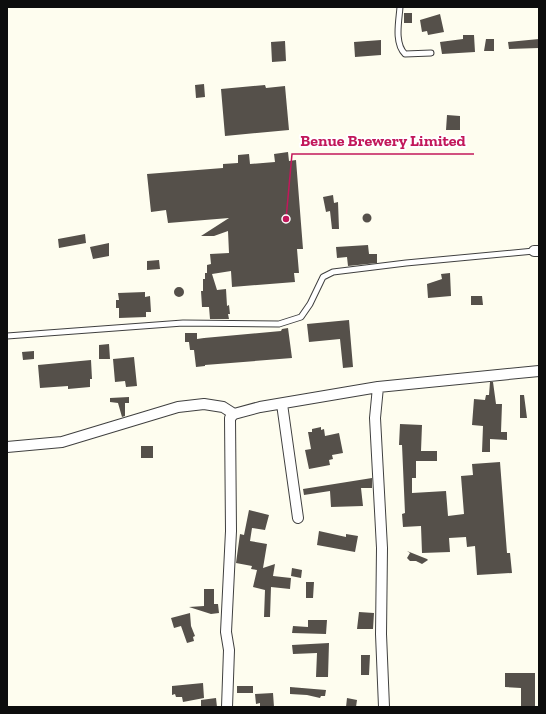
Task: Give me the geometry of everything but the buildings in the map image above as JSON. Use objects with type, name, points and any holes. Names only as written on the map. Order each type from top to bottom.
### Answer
[{"type":"street","points":[[227,707],[229,650],[226,632],[231,531],[230,418],[234,414],[378,387],[539,371]]},
{"type":"street","points":[[378,387],[376,418],[382,548],[380,634],[384,707]]},
{"type":"street","points":[[7,447],[62,442],[178,407],[204,404],[223,406],[234,414]]},
{"type":"street","points":[[282,404],[298,518]]},
{"type":"lane","points":[[400,7],[398,34],[401,50],[405,54],[431,53]]},
{"type":"lane","points":[[7,336],[183,323],[279,324],[301,317],[310,304],[323,277],[333,272],[398,264],[537,251]]},
{"type":"place","name":"Benue Brewery Limited","points":[[286,219]]}]
